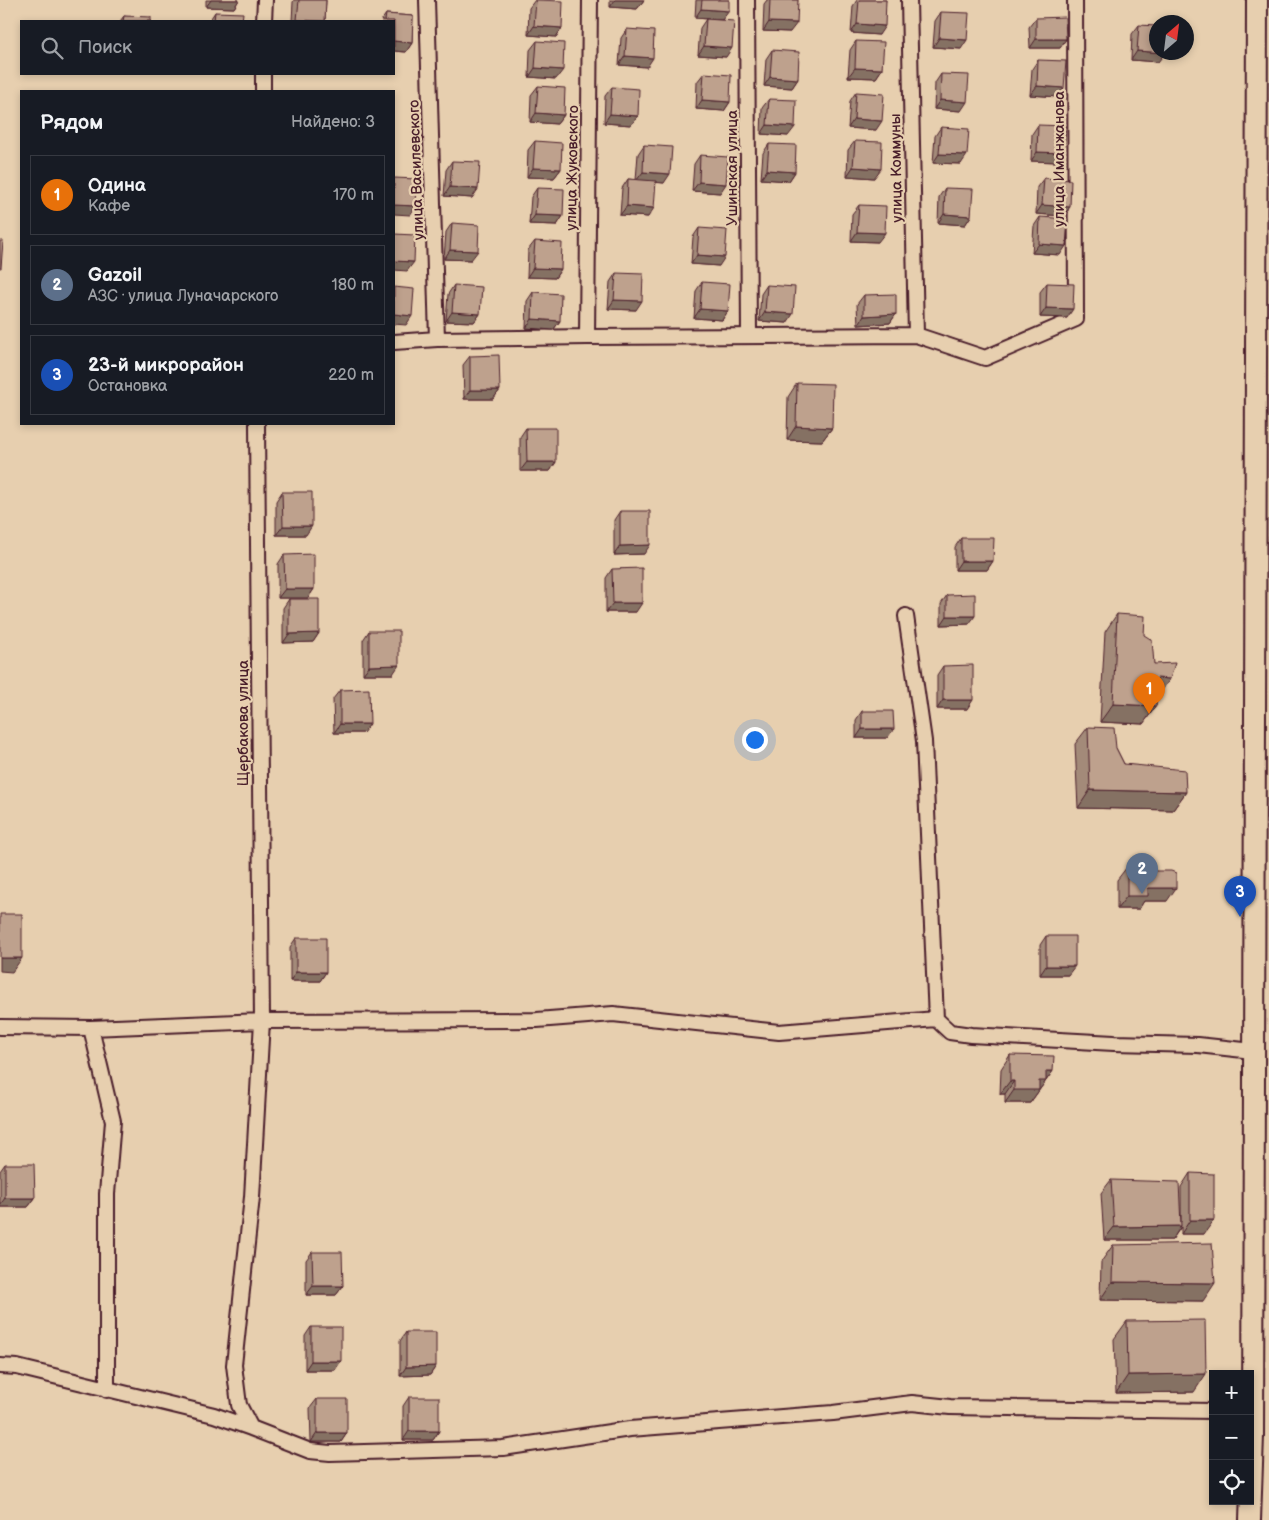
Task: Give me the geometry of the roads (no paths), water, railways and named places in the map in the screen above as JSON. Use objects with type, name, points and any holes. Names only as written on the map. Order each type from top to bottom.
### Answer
[{"type":"main road","points":[[1251,1370],[1253,1051],[1263,327],[1257,0]]},
{"type":"main road","points":[[1250,1520],[1251,1415]]},
{"type":"street","points":[[264,20],[265,0]]},
{"type":"street","name":"улица Василевского","points":[[428,0],[437,339]]},
{"type":"street","name":"улица Жуковского","points":[[587,337],[590,0]]},
{"type":"street","name":"Ушинская улица","points":[[748,0],[749,335]]},
{"type":"street","name":"улица Коммуны","points":[[908,0],[916,336]]},
{"type":"street","name":"улица Иманжанова","points":[[916,336],[985,358],[1076,319],[1075,0]]},
{"type":"street","points":[[262,90],[263,75]]},
{"type":"street","points":[[395,342],[437,339],[749,335],[916,336]]},
{"type":"street","name":"Щербакова улица","points":[[251,1428],[239,1405],[234,1365],[252,1196],[262,1021],[257,425]]},
{"type":"street","points":[[906,616],[924,741],[936,1019],[950,1032],[971,1035],[1114,1043],[1198,1045],[1253,1051]]},
{"type":"street","points":[[0,1027],[92,1028],[262,1021],[537,1020],[613,1014],[779,1032],[936,1019]]},
{"type":"street","points":[[92,1028],[114,1121],[107,1194],[107,1390]]},
{"type":"street","points":[[0,1366],[17,1367],[214,1415],[310,1451],[330,1453],[503,1448],[630,1429],[833,1413],[912,1402],[950,1408],[1209,1411]]},
{"type":"place","name":"Одина","points":[[1149,714]]},
{"type":"place","name":"Gazoil","points":[[1142,894]]},
{"type":"place","name":"23-й микрорайон","points":[[1240,917]]}]
